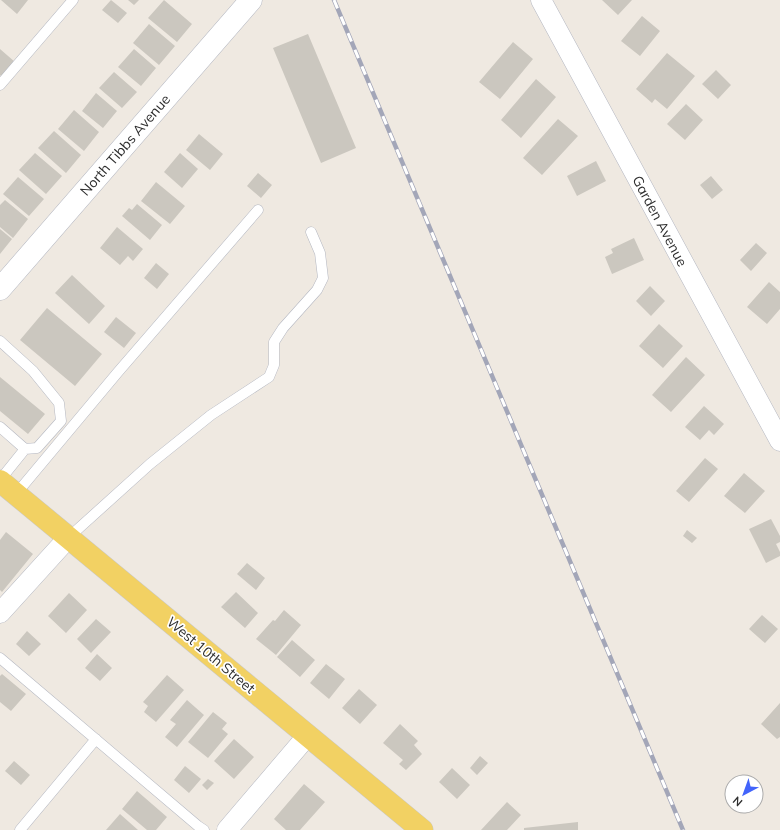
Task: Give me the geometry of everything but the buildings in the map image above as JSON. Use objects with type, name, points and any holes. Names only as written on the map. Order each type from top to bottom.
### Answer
[{"type":"main road","name":"West 10th Street","points":[[5,485],[422,830]]},
{"type":"street","name":"North Tibbs Avenue","points":[[0,289],[251,0]]},
{"type":"street","name":"Garden Avenue","points":[[541,0],[780,441]]},
{"type":"street","points":[[0,613],[68,538]]},
{"type":"street","points":[[227,830],[308,735]]},
{"type":"lane","points":[[0,85],[73,0]]},
{"type":"lane","points":[[5,485],[118,372],[258,210]]},
{"type":"lane","points":[[68,538],[150,464],[211,415],[269,377],[274,365],[274,342],[316,290],[323,278],[320,253],[311,232]]},
{"type":"lane","points":[[0,341],[33,371],[59,403],[61,421],[37,448],[25,449],[0,427]]},
{"type":"lane","points":[[5,485],[25,449]]},
{"type":"lane","points":[[0,658],[204,830]]},
{"type":"lane","points":[[20,830],[96,739]]},
{"type":"railway","points":[[334,0],[683,830]]}]
